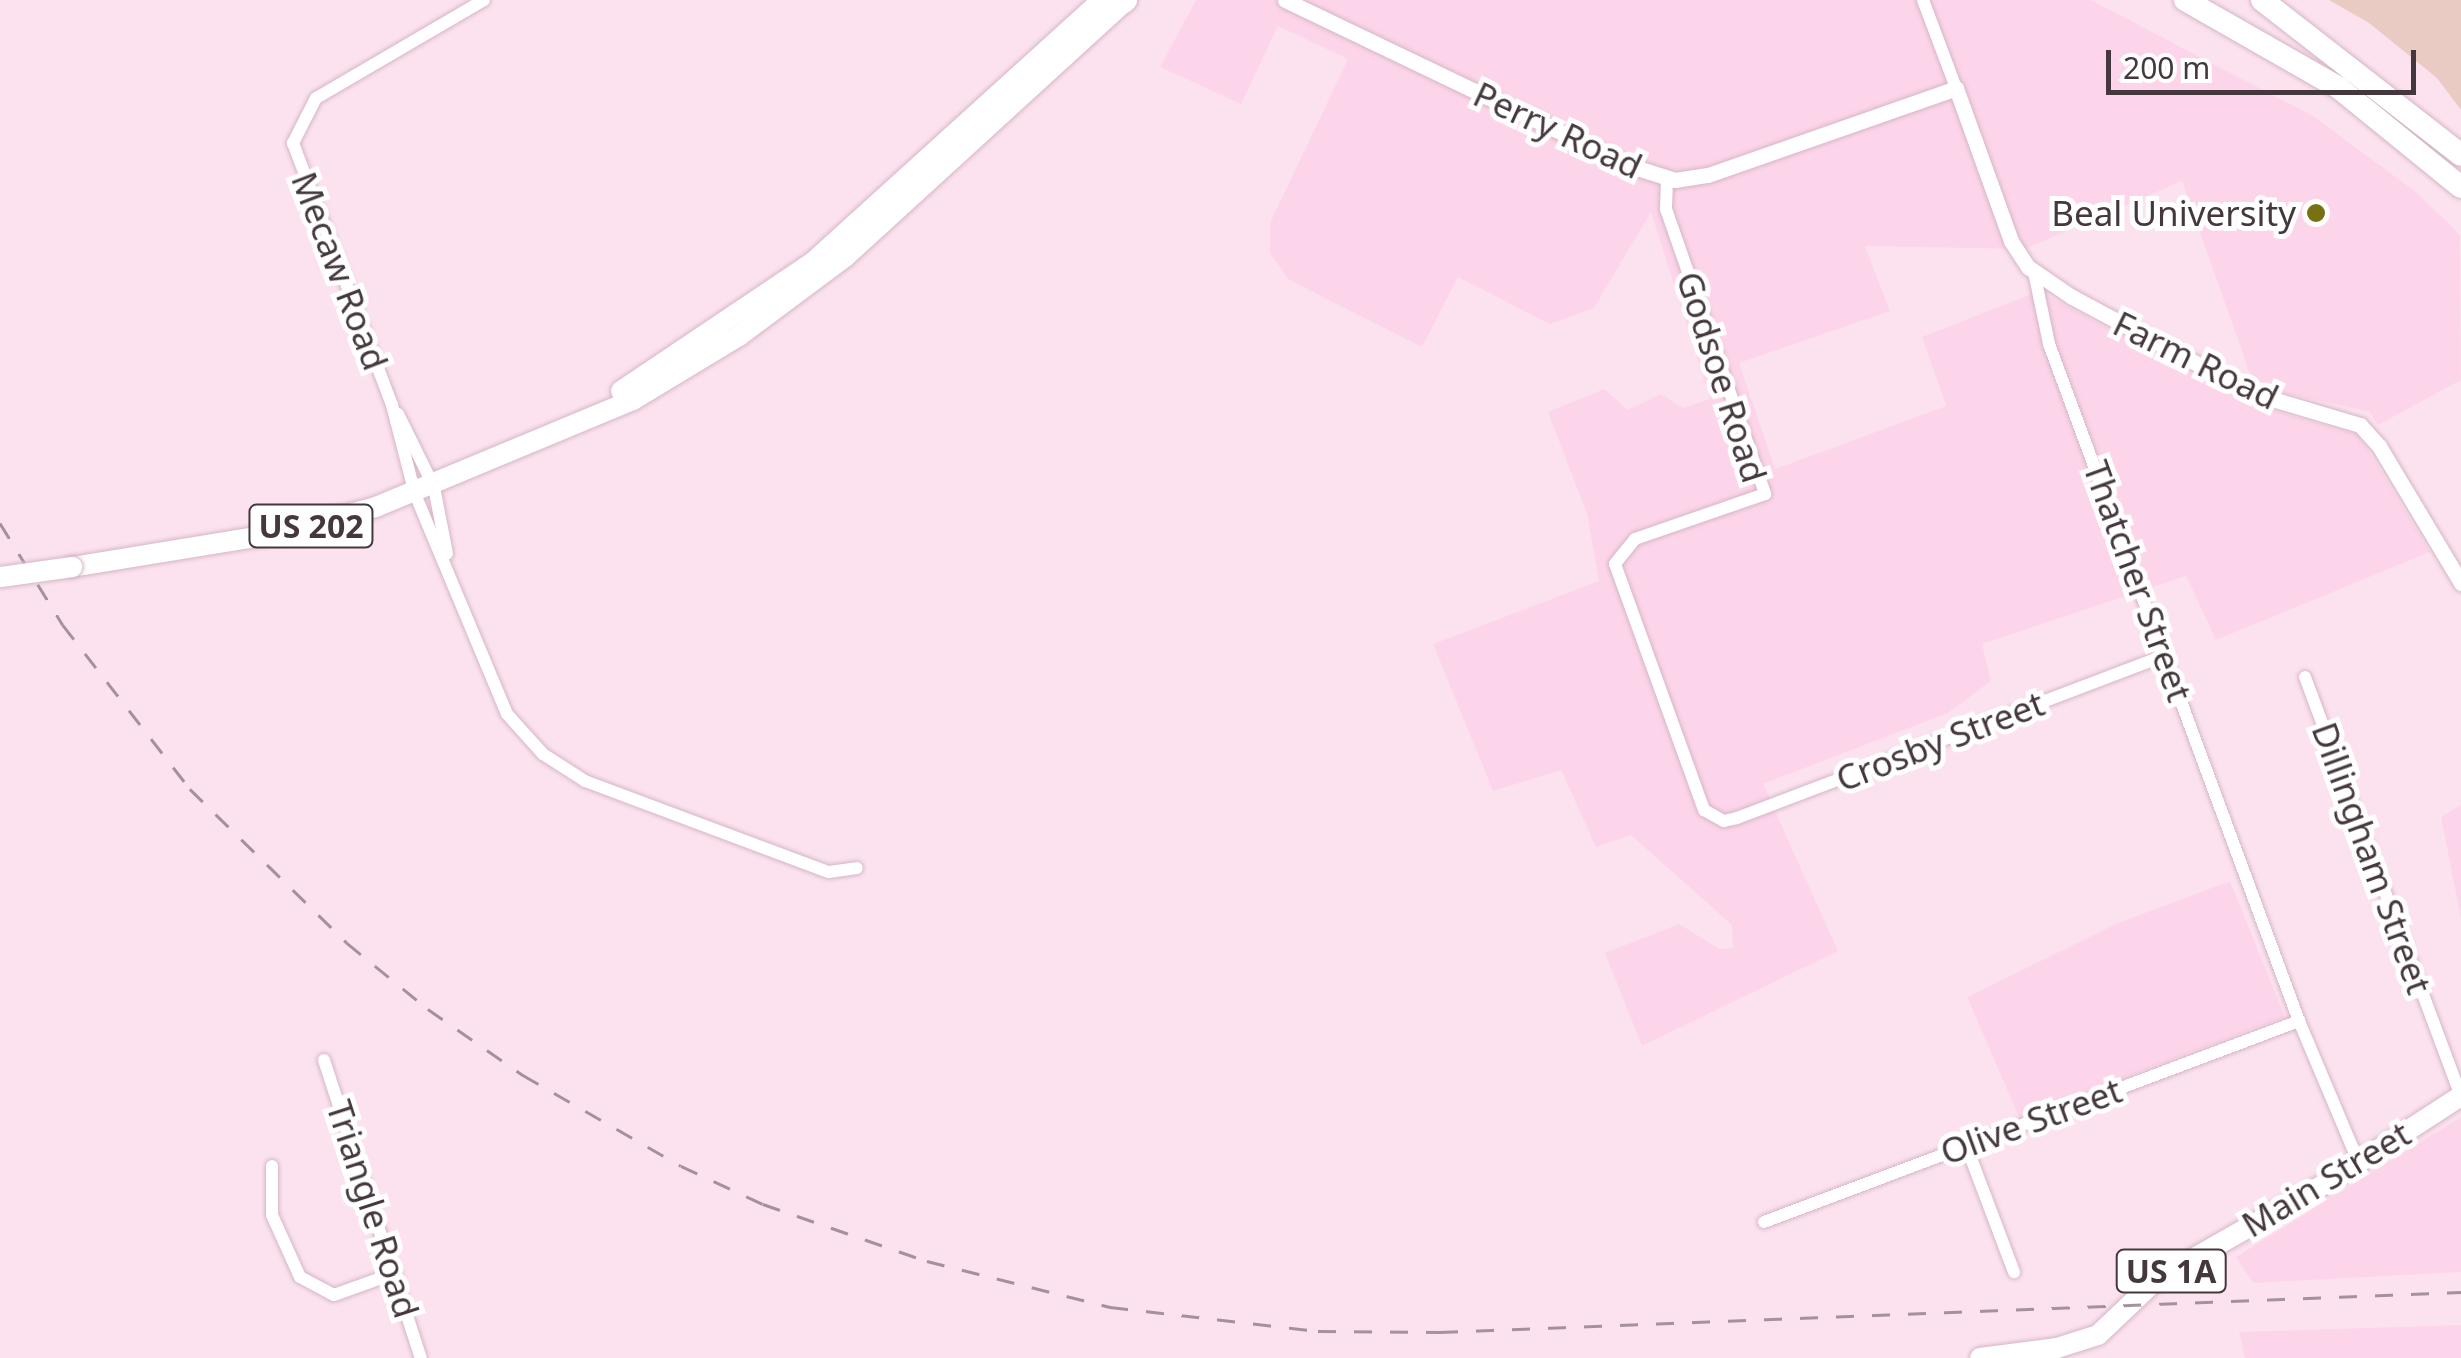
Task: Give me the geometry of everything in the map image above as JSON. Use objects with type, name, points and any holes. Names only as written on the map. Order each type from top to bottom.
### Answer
[{"type":"highway","points":[[2185,0],[2326,79],[2458,185]]},
{"type":"highway","points":[[2244,0],[2338,56]]},
{"type":"highway","points":[[2262,0],[2461,155]]},
{"type":"main road","name":"US 202","points":[[0,577],[279,533],[424,491],[664,382],[784,304],[908,202],[1119,0]]},
{"type":"main road","name":"Main Street","points":[[1980,1358],[2057,1348],[2098,1335],[2157,1279],[2360,1163],[2461,1096]]},
{"type":"street","name":"Mecaw Road","points":[[424,491],[296,162],[295,131],[316,98],[484,0]]},
{"type":"street","name":"Perry Road","points":[[1284,0],[1667,179],[1708,175],[1956,88]]},
{"type":"street","name":"Thatcher Street","points":[[1924,0],[2011,242],[2034,272],[2040,318],[2298,1022],[2360,1163]]},
{"type":"street","name":"Godsoe Road","points":[[1667,179],[1666,209],[1766,494],[1635,539],[1618,554],[1615,575],[1698,801],[1714,817]]},
{"type":"street","name":"Farm Road","points":[[2034,272],[2252,393],[2360,425],[2380,446],[2461,582]]},
{"type":"street","name":"Mecaw Road","points":[[392,404],[424,491]]},
{"type":"street","points":[[424,491],[448,566],[507,714],[543,754],[585,781],[828,872],[857,868]]},
{"type":"street","points":[[424,491],[448,566]]},
{"type":"street","name":"Crosby Street","points":[[1714,817],[1737,818],[2166,655]]},
{"type":"street","name":"Dillingham Street","points":[[2305,677],[2461,1096]]},
{"type":"street","name":"Olive Street","points":[[1764,1222],[2298,1022]]},
{"type":"street","name":"Triangle Road","points":[[324,1060],[420,1358]]},
{"type":"street","points":[[1966,1146],[2014,1272]]},
{"type":"street","points":[[272,1166],[272,1215],[300,1276],[334,1295],[394,1273]]},
{"type":"shaded area","points":[[1196,0],[2091,0],[2313,116],[2416,192],[2460,235],[2461,380],[2378,425],[2370,412],[2285,393],[2251,377],[2182,181],[2025,249],[1865,246],[1890,311],[1739,363],[1775,469],[1946,406],[1922,337],[2039,291],[2243,402],[2359,435],[2430,552],[2216,640],[2186,576],[1982,644],[1991,681],[1948,713],[1763,784],[1838,951],[1642,1046],[1605,953],[1679,924],[1720,949],[1733,948],[1732,925],[1631,835],[1596,847],[1561,770],[1493,791],[1433,644],[1599,581],[1587,514],[1548,412],[1604,389],[1628,410],[1661,394],[1683,408],[1710,399],[1651,212],[1594,308],[1550,324],[1458,277],[1422,347],[1289,280],[1270,253],[1270,223],[1348,59],[1278,26],[1241,104],[1160,67]]},
{"type":"shaded area","points":[[2329,0],[2461,0],[2461,110],[2437,78],[2369,23]]},
{"type":"shaded area","points":[[2461,805],[2461,918],[2441,817]]},
{"type":"shaded area","points":[[2230,881],[2285,1017],[2019,1117],[1967,997],[2118,923]]},
{"type":"shaded area","points":[[2461,1117],[2461,1272],[2253,1283],[2236,1257]]},
{"type":"shaded area","points":[[2461,1325],[2461,1358],[2245,1358],[2239,1332]]},
{"type":"railway","points":[[0,523],[63,625],[190,789],[347,943],[428,1009],[523,1075],[681,1166],[763,1204],[927,1261],[1110,1307],[1318,1331],[1440,1332],[2461,1292]]},
{"type":"place","name":"Beal University","points":[[2316,213]]}]
